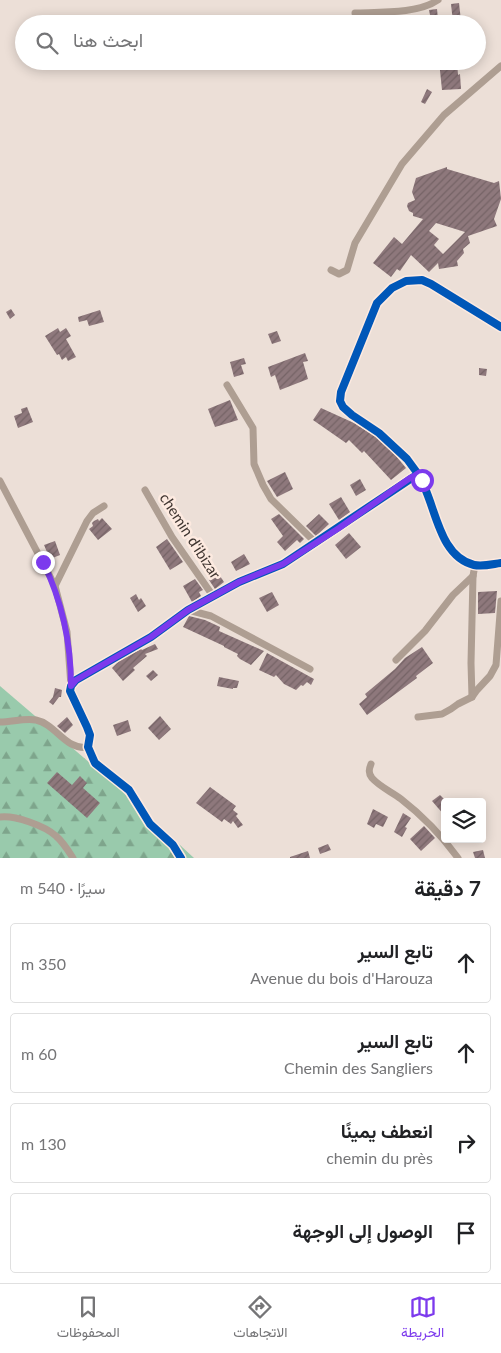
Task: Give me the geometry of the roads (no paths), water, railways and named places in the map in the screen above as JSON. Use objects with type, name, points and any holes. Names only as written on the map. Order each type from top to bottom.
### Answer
[{"type":"street","points":[[355,13],[417,9],[438,0]]},
{"type":"street","points":[[331,270],[339,274],[347,270],[355,243],[365,226],[402,164],[430,130],[444,115],[501,66]]},
{"type":"street","points":[[501,327],[431,284],[422,280],[406,281],[392,288],[377,303],[341,392],[340,401],[343,407],[352,415],[380,433],[407,459],[424,485],[451,552],[458,559],[475,565],[501,563]]},
{"type":"street","points":[[227,385],[253,428],[254,464],[263,485],[271,499],[316,543]]},
{"type":"street","points":[[71,686],[76,680],[151,637],[188,610],[212,596],[239,582],[283,564],[418,474]]},
{"type":"street","points":[[0,481],[55,586],[68,632],[70,691],[90,735],[88,747],[95,763],[129,790],[150,824],[173,845],[181,858]]},
{"type":"street","name":"chemin d'ibizar","points":[[145,490],[172,537],[212,596]]},
{"type":"street","points":[[55,586],[87,521],[104,506]]},
{"type":"street","points":[[472,697],[471,663],[473,576],[475,565]]},
{"type":"street","points":[[396,660],[425,631],[453,595],[473,576]]},
{"type":"street","points":[[418,716],[442,714],[472,697],[490,676],[496,666],[501,601]]},
{"type":"street","points":[[188,610],[211,616],[310,669]]},
{"type":"street","points":[[0,722],[37,720],[51,728],[72,745],[81,748],[88,747]]},
{"type":"street","points":[[371,764],[370,774],[373,779],[399,797],[416,812],[446,841],[458,858]]},
{"type":"street","points":[[0,817],[12,816],[49,831],[56,835],[73,858]]}]
